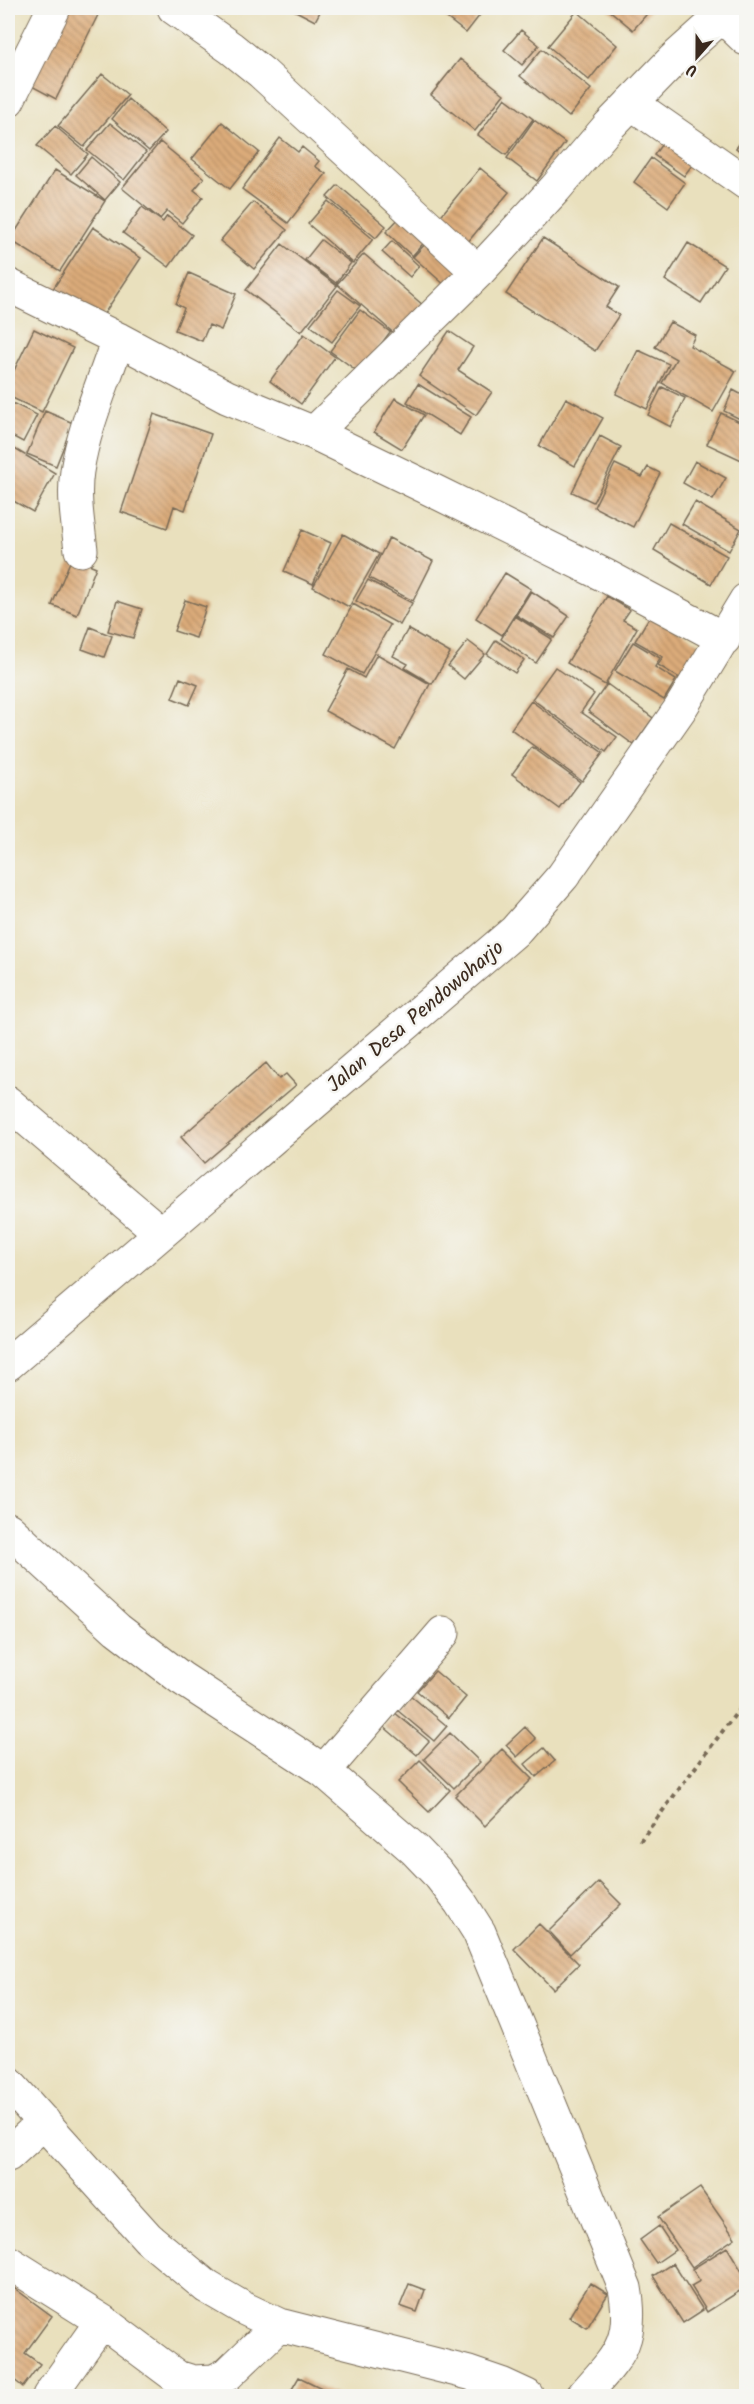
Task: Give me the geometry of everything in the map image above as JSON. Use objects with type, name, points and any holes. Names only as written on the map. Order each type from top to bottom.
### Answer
[{"type":"street","points":[[8,100],[54,8]]},
{"type":"street","points":[[174,8],[262,73],[478,272]]},
{"type":"street","points":[[314,433],[478,272],[631,103],[722,12],[747,39]]},
{"type":"street","points":[[631,103],[747,183]]},
{"type":"street","points":[[8,285],[118,339],[227,397],[314,433],[606,576],[724,639]]},
{"type":"street","points":[[81,550],[76,493],[77,473],[88,427],[118,339]]},
{"type":"street","name":"Jalan Desa Pendowoharjo","points":[[8,1364],[515,932],[563,876],[680,709],[747,600]]},
{"type":"street","points":[[8,1103],[161,1233]]},
{"type":"street","points":[[8,1529],[117,1629],[181,1678],[324,1771],[428,1863],[460,1902],[479,1932],[625,2288],[629,2312],[625,2341],[616,2358],[583,2397]]},
{"type":"street","points":[[324,1771],[443,1633]]},
{"type":"street","points":[[8,2083],[148,2238],[207,2287],[279,2325],[469,2373],[501,2384],[527,2397]]},
{"type":"street","points":[[8,2155],[44,2122]]},
{"type":"street","points":[[8,2262],[102,2321],[177,2377],[194,2382],[214,2381],[228,2374],[279,2325]]},
{"type":"street","points":[[49,2397],[102,2321]]},
{"type":"path","points":[[640,1841],[747,1700]]},
{"type":"building","points":[[64,8],[87,8],[99,13],[56,99],[26,83]]},
{"type":"building","points":[[290,8],[322,8],[315,21]]},
{"type":"building","points":[[434,8],[471,8],[480,15],[466,33]]},
{"type":"building","points":[[478,8],[492,8],[487,14]]},
{"type":"building","points":[[607,8],[652,8],[633,30]]},
{"type":"building","points":[[577,11],[617,45],[589,80],[548,46]]},
{"type":"building","points":[[521,30],[539,45],[522,65],[504,50]]},
{"type":"building","points":[[542,49],[591,89],[569,117],[520,76]]},
{"type":"building","points":[[460,59],[504,94],[475,131],[431,95]]},
{"type":"building","points":[[102,74],[128,95],[84,147],[58,126]]},
{"type":"building","points":[[505,98],[533,119],[506,155],[478,135]]},
{"type":"building","points":[[128,99],[166,132],[149,151],[112,119]]},
{"type":"building","points":[[534,120],[565,143],[537,181],[507,158]]},
{"type":"building","points":[[222,122],[259,152],[230,189],[192,159]]},
{"type":"building","points":[[110,123],[146,152],[124,180],[87,150]]},
{"type":"building","points":[[55,126],[88,154],[71,174],[37,146]]},
{"type":"building","points":[[668,135],[698,157],[684,176],[654,155]]},
{"type":"building","points":[[746,135],[746,156],[736,148]]},
{"type":"building","points":[[280,138],[298,152],[302,147],[319,161],[315,166],[326,174],[288,223],[242,189]]},
{"type":"building","points":[[160,142],[204,178],[194,190],[203,197],[182,223],[167,211],[160,219],[122,188]]},
{"type":"building","points":[[91,157],[120,182],[105,200],[76,175]]},
{"type":"building","points":[[651,158],[685,183],[668,207],[634,182]]},
{"type":"building","points":[[480,168],[509,192],[463,248],[434,224]]},
{"type":"building","points":[[55,170],[105,201],[60,271],[10,240]]},
{"type":"building","points":[[338,185],[386,226],[376,238],[327,197]]},
{"type":"building","points":[[328,201],[373,239],[353,263],[308,224]]},
{"type":"building","points":[[253,202],[287,230],[254,269],[220,241]]},
{"type":"building","points":[[142,207],[163,222],[167,216],[192,235],[169,267],[123,233]]},
{"type":"building","points":[[403,214],[429,237],[412,256],[386,232]]},
{"type":"building","points":[[93,227],[141,258],[98,323],[51,292]]},
{"type":"building","points":[[543,238],[619,287],[606,307],[619,315],[595,351],[506,294]]},
{"type":"building","points":[[430,239],[463,268],[446,286],[413,257]]},
{"type":"building","points":[[321,240],[351,263],[336,283],[305,260]]},
{"type":"building","points":[[392,241],[419,266],[410,277],[382,252]]},
{"type":"building","points":[[688,243],[725,266],[701,303],[665,280]]},
{"type":"building","points":[[282,244],[337,286],[301,332],[246,290]]},
{"type":"building","points":[[364,254],[424,306],[397,336],[337,284]]},
{"type":"building","points":[[189,273],[236,294],[221,330],[209,325],[202,341],[175,330],[184,308],[176,304]]},
{"type":"building","points":[[338,290],[360,306],[332,342],[310,325]]},
{"type":"building","points":[[360,310],[390,332],[360,373],[330,351]]},
{"type":"building","points":[[670,322],[695,335],[690,346],[736,371],[713,412],[662,383],[676,359],[655,347]]},
{"type":"building","points":[[34,329],[73,348],[42,412],[8,396],[8,383]]},
{"type":"building","points":[[449,331],[473,347],[458,370],[492,392],[476,415],[419,376]]},
{"type":"building","points":[[304,334],[335,357],[301,404],[270,381]]},
{"type":"building","points":[[638,350],[669,364],[647,409],[616,394]]},
{"type":"building","points":[[418,384],[471,417],[460,435],[407,402]]},
{"type":"building","points":[[662,387],[685,398],[671,427],[648,415]]},
{"type":"building","points":[[733,390],[746,397],[746,422],[724,411]]},
{"type":"building","points":[[395,398],[424,415],[402,449],[374,432]]},
{"type":"building","points":[[566,398],[603,418],[575,466],[539,446]]},
{"type":"building","points":[[8,401],[37,415],[23,442],[8,434]]},
{"type":"building","points":[[45,411],[73,423],[56,466],[27,454]]},
{"type":"building","points":[[721,413],[746,425],[746,462],[707,444]]},
{"type":"building","points":[[154,414],[211,434],[185,510],[174,506],[167,528],[121,512]]},
{"type":"building","points":[[600,436],[621,447],[593,502],[572,492]]},
{"type":"building","points":[[8,445],[55,473],[33,512],[8,498]]},
{"type":"building","points":[[695,461],[726,478],[713,500],[683,483]]},
{"type":"building","points":[[615,464],[642,477],[648,467],[660,473],[633,527],[594,507]]},
{"type":"building","points":[[695,502],[741,529],[729,551],[682,524]]},
{"type":"building","points":[[669,523],[727,556],[711,584],[654,550]]},
{"type":"building","points":[[302,530],[331,543],[313,584],[284,571]]},
{"type":"building","points":[[343,534],[379,554],[349,607],[313,587]]},
{"type":"building","points":[[389,538],[433,561],[413,601],[369,578]]},
{"type":"building","points":[[72,557],[96,567],[77,615],[52,605]]},
{"type":"building","points":[[505,573],[531,589],[502,635],[476,618]]},
{"type":"building","points":[[368,580],[412,603],[400,625],[356,601]]},
{"type":"building","points":[[531,591],[569,616],[554,638],[516,615]]},
{"type":"building","points":[[607,596],[630,610],[623,620],[637,628],[605,685],[567,663]]},
{"type":"building","points":[[185,600],[206,607],[196,638],[174,631]]},
{"type":"building","points":[[117,601],[142,609],[133,638],[108,631]]},
{"type":"building","points":[[353,604],[390,625],[362,674],[326,654]]},
{"type":"building","points":[[651,614],[701,644],[681,679],[658,665],[663,657],[635,641]]},
{"type":"building","points":[[515,616],[552,639],[536,663],[501,639]]},
{"type":"building","points":[[90,627],[112,636],[104,657],[82,649]]},
{"type":"building","points":[[408,629],[450,653],[432,684],[405,668],[408,664],[393,656]]},
{"type":"building","points":[[496,640],[524,660],[515,673],[487,654]]},
{"type":"building","points":[[468,641],[485,654],[464,679],[448,666]]},
{"type":"building","points":[[633,642],[660,658],[655,667],[676,680],[664,700],[615,671]]},
{"type":"building","points":[[377,654],[430,684],[395,749],[325,711],[348,669],[364,678]]},
{"type":"building","points":[[555,667],[594,694],[581,712],[617,737],[606,752],[532,699]]},
{"type":"building","points":[[180,678],[198,685],[189,705],[172,698]]},
{"type":"building","points":[[607,684],[653,718],[634,745],[588,711]]},
{"type":"building","points":[[531,701],[603,753],[582,781],[511,729]]},
{"type":"building","points":[[532,747],[580,782],[560,809],[512,774]]},
{"type":"building","points":[[266,1063],[279,1079],[286,1074],[296,1085],[204,1163],[181,1137]]},
{"type":"building","points":[[435,1671],[466,1697],[449,1718],[417,1691]]},
{"type":"building","points":[[410,1695],[447,1726],[434,1741],[397,1710]]},
{"type":"building","points":[[394,1712],[429,1741],[417,1755],[383,1726]]},
{"type":"building","points":[[525,1727],[536,1739],[517,1757],[506,1745]]},
{"type":"building","points":[[450,1733],[480,1762],[454,1788],[424,1759]]},
{"type":"building","points":[[544,1748],[555,1761],[536,1777],[525,1764]]},
{"type":"building","points":[[502,1749],[532,1779],[485,1826],[455,1796]]},
{"type":"building","points":[[420,1760],[450,1790],[429,1812],[398,1782]]},
{"type":"building","points":[[599,1882],[621,1904],[570,1954],[549,1931]]},
{"type":"building","points":[[539,1924],[579,1964],[553,1989],[514,1949]]},
{"type":"building","points":[[700,2188],[735,2238],[692,2267],[658,2217]]},
{"type":"building","points":[[659,2226],[675,2250],[656,2263],[640,2240]]},
{"type":"building","points":[[727,2247],[746,2278],[746,2287],[707,2312],[691,2286],[700,2281],[692,2269]]},
{"type":"building","points":[[673,2263],[703,2310],[683,2323],[653,2276]]},
{"type":"building","points":[[590,2283],[608,2294],[587,2328],[569,2317]]},
{"type":"building","points":[[409,2284],[425,2290],[417,2312],[400,2306]]},
{"type":"building","points":[[14,2288],[52,2316],[25,2353],[40,2364],[23,2387],[8,2375],[8,2298]]},
{"type":"building","points":[[299,2377],[338,2396],[288,2396]]}]
